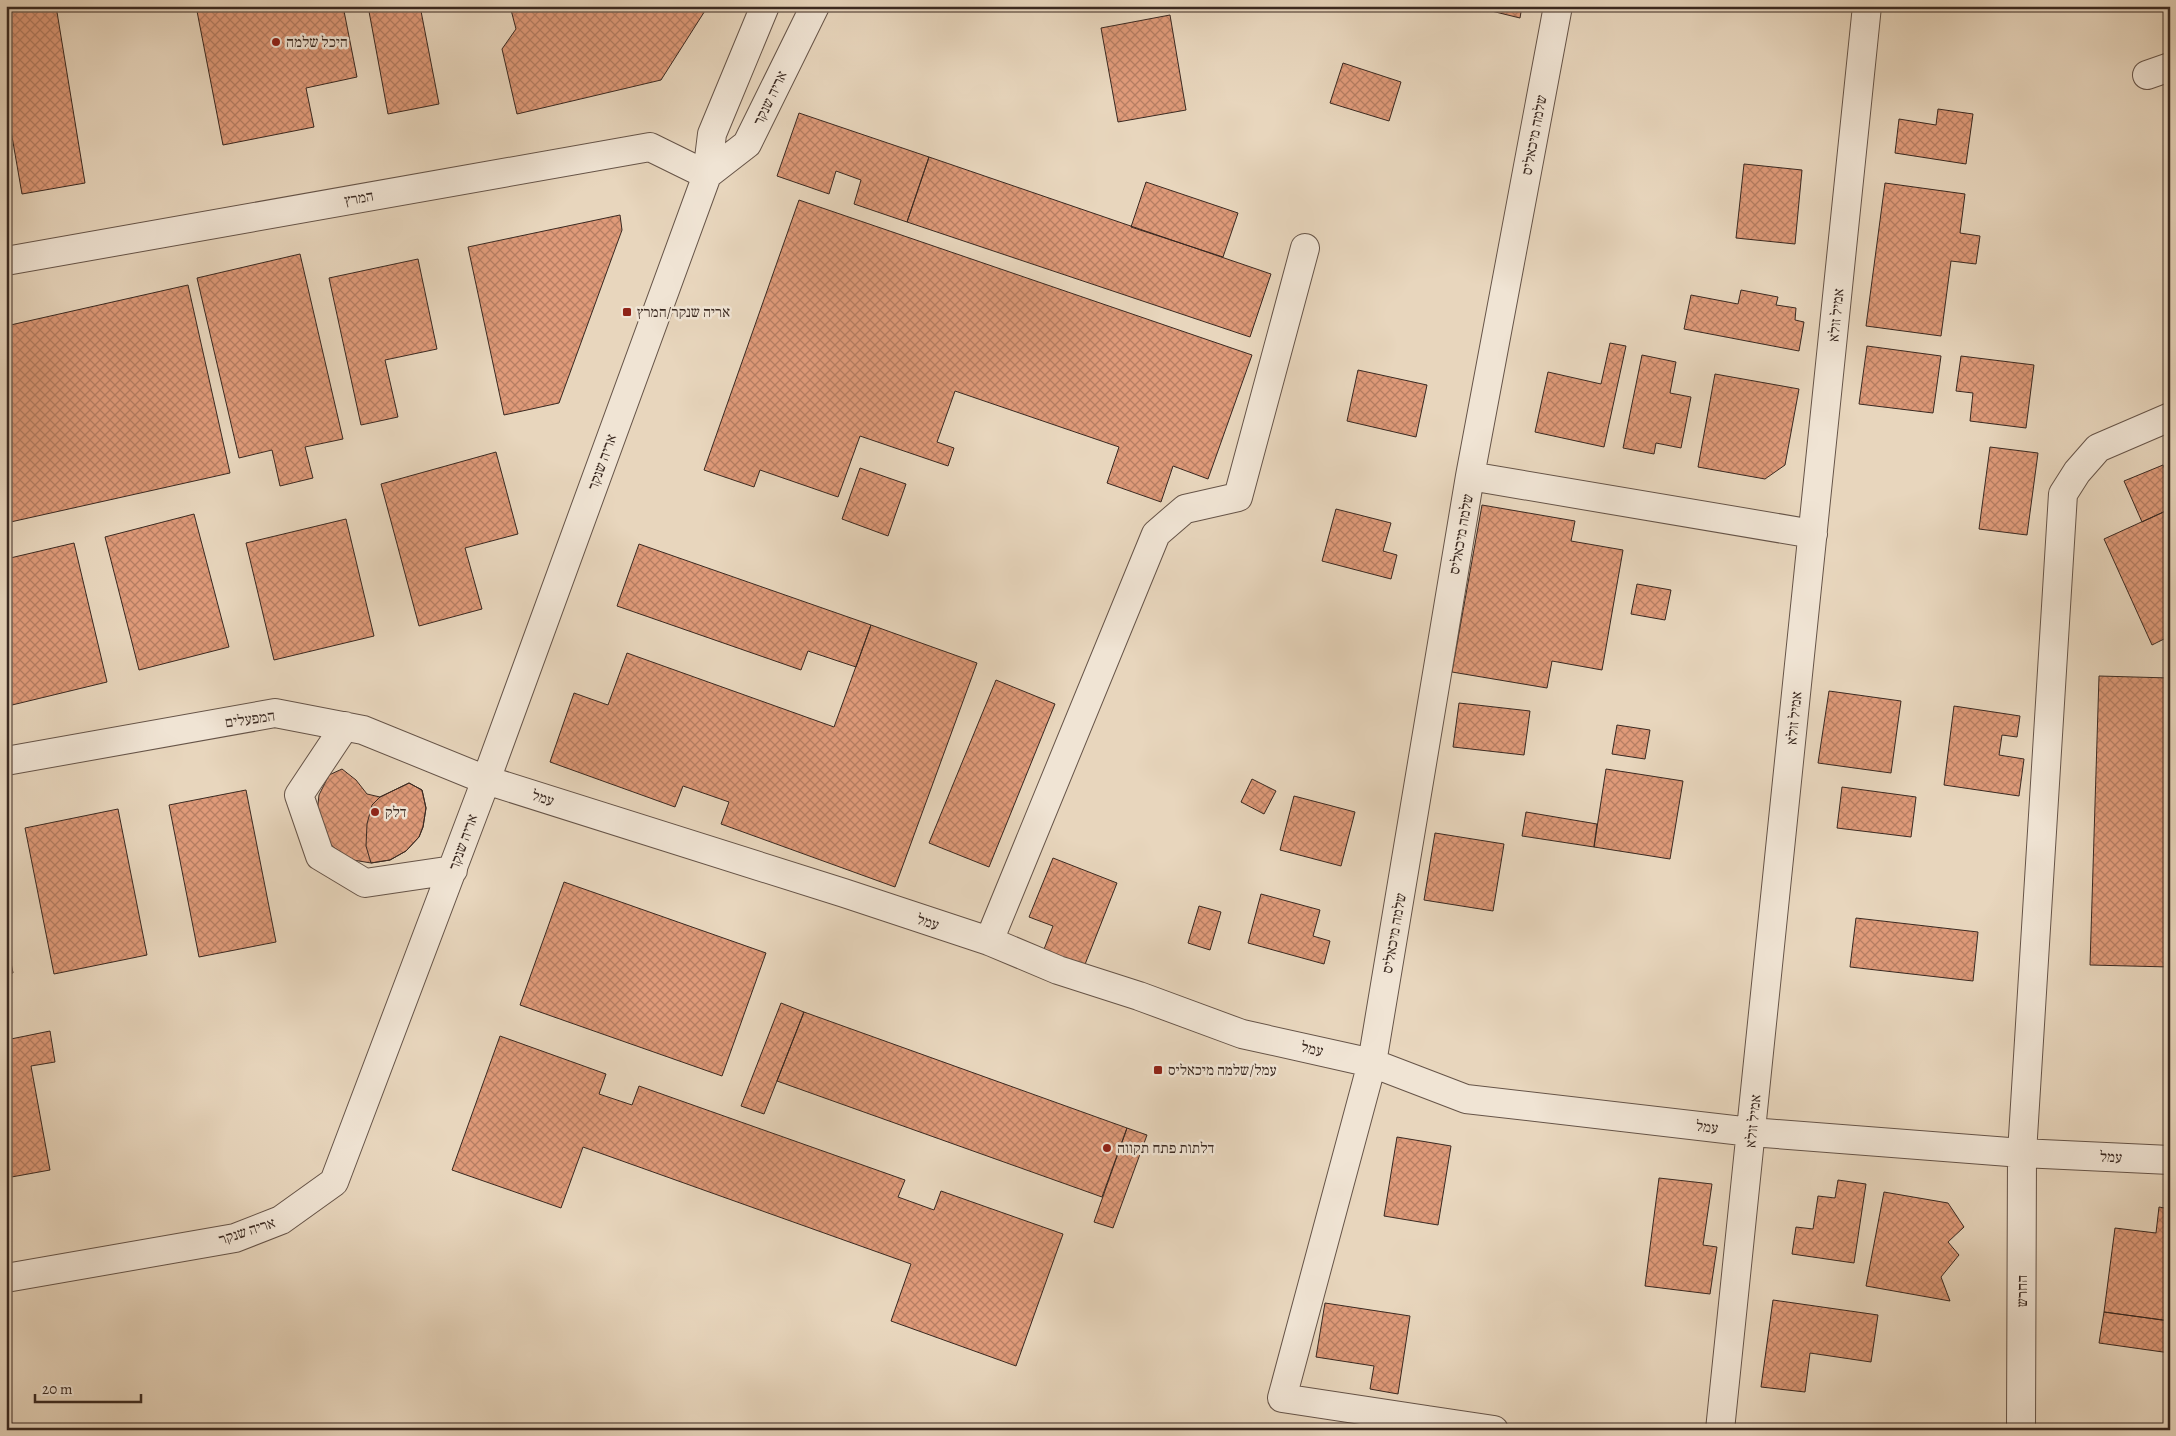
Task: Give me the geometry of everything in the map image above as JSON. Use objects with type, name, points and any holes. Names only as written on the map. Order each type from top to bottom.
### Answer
[{"type":"street","name":"אריה שנקר","points":[[6,1278],[235,1238],[281,1220],[334,1182],[453,870],[707,175],[712,134],[765,6]]},
{"type":"street","name":"אריה שנקר","points":[[707,175],[747,144],[815,6]]},
{"type":"street","name":"שלמה מיכאליס","points":[[1426,1425],[1282,1398],[1372,1063],[1470,476],[1558,6]]},
{"type":"street","name":"אמיל זולא","points":[[1720,1430],[1867,6]]},
{"type":"street","name":"המרץ","points":[[6,261],[650,147],[707,175]]},
{"type":"street","points":[[989,941],[1156,534],[1185,509],[1238,497],[1305,248]]},
{"type":"street","name":"החרש","points":[[2021,1430],[2022,1153],[2063,494],[2077,472],[2098,448],[2170,417]]},
{"type":"street","points":[[1470,476],[1813,534]]},
{"type":"street","name":"המפעלים","points":[[6,761],[274,713],[363,730],[486,780]]},
{"type":"street","points":[[345,726],[299,795],[320,856],[365,883],[453,870]]},
{"type":"street","name":"עמל","points":[[486,780],[844,893],[989,941],[1058,970],[1139,996],[1242,1034],[1372,1063],[1466,1099],[1752,1132],[2022,1153],[2170,1160]]},
{"type":"street","points":[[1426,1425],[1494,1430]]},
{"type":"building","points":[[6,6],[56,6],[85,183],[22,194],[6,102]]},
{"type":"building","name":"היכל שלמה","points":[[196,6],[343,6],[357,77],[306,88],[314,127],[223,145]]},
{"type":"building","points":[[368,6],[420,6],[439,104],[388,114]]},
{"type":"building","points":[[510,6],[618,6],[618,8],[628,6],[708,6],[661,80],[517,114],[502,49],[516,29]]},
{"type":"building","points":[[1471,6],[1522,6],[1520,18]]},
{"type":"building","points":[[1170,15],[1186,110],[1118,122],[1101,28]]},
{"type":"building","points":[[1343,63],[1401,82],[1389,121],[1330,103]]},
{"type":"building","points":[[1938,109],[1973,114],[1966,164],[1895,153],[1899,119],[1936,125]]},
{"type":"building","points":[[799,113],[929,157],[907,222],[854,204],[861,180],[836,171],[829,194],[777,176]]},
{"type":"building","points":[[929,157],[1271,274],[1250,337],[907,222]]},
{"type":"building","points":[[1744,164],[1802,170],[1795,244],[1736,238]]},
{"type":"building","points":[[1146,182],[1238,213],[1223,257],[1131,227]]},
{"type":"building","points":[[1885,183],[1965,194],[1960,233],[1980,236],[1976,264],[1951,261],[1941,336],[1866,326]]},
{"type":"building","points":[[799,200],[1252,355],[1208,479],[1173,466],[1161,502],[1107,483],[1119,447],[955,391],[937,442],[954,448],[948,466],[860,436],[838,497],[760,470],[754,487],[704,470]]},
{"type":"building","points":[[620,215],[622,230],[559,403],[504,415],[468,247]]},
{"type":"building","points":[[300,254],[343,439],[305,447],[313,478],[280,486],[272,450],[239,458],[197,278]]},
{"type":"building","points":[[418,259],[437,349],[385,360],[398,417],[361,425],[329,278]]},
{"type":"building","points":[[188,285],[230,473],[6,523],[6,326]]},
{"type":"building","points":[[1741,290],[1778,297],[1776,305],[1796,308],[1795,320],[1804,322],[1799,351],[1684,329],[1691,295],[1738,304]]},
{"type":"building","points":[[1610,343],[1626,346],[1604,447],[1535,432],[1548,372],[1601,384]]},
{"type":"building","points":[[1867,346],[1941,356],[1933,413],[1859,404]]},
{"type":"building","points":[[1642,355],[1676,362],[1670,393],[1691,397],[1681,448],[1656,443],[1654,454],[1623,448]]},
{"type":"building","points":[[1961,356],[2034,365],[2026,428],[1970,421],[1973,393],[1956,391]]},
{"type":"building","points":[[1358,370],[1427,385],[1416,437],[1347,421]]},
{"type":"building","points":[[1715,374],[1799,389],[1785,465],[1765,479],[1698,467]]},
{"type":"building","points":[[1990,447],[2038,453],[2027,535],[1979,529]]},
{"type":"building","points":[[496,452],[518,534],[465,548],[482,609],[419,626],[381,484]]},
{"type":"building","points":[[2163,465],[2170,480],[2170,509],[2142,522],[2124,481]]},
{"type":"building","points":[[860,468],[906,484],[888,536],[842,519]]},
{"type":"building","points":[[1482,505],[1575,521],[1571,541],[1623,550],[1602,670],[1552,661],[1547,688],[1452,672]]},
{"type":"building","points":[[1336,509],[1391,523],[1383,551],[1397,555],[1391,579],[1322,561]]},
{"type":"building","points":[[2170,509],[2170,636],[2152,645],[2104,539]]},
{"type":"building","points":[[194,514],[229,647],[139,670],[105,537]]},
{"type":"building","points":[[346,519],[374,636],[274,660],[246,543]]},
{"type":"building","points":[[74,543],[107,682],[12,705],[6,680],[6,559]]},
{"type":"building","points":[[639,544],[871,625],[856,667],[808,651],[801,670],[617,606]]},
{"type":"building","points":[[1637,584],[1671,590],[1665,620],[1631,614]]},
{"type":"building","points":[[871,625],[977,663],[895,887],[721,824],[729,802],[683,786],[675,807],[550,762],[574,693],[608,705],[627,653],[834,727]]},
{"type":"building","points":[[2099,676],[2170,678],[2170,967],[2090,965]]},
{"type":"building","points":[[996,680],[1055,704],[989,867],[929,843]]},
{"type":"building","points":[[1829,691],[1901,701],[1891,773],[1818,763]]},
{"type":"building","points":[[1459,703],[1530,711],[1524,755],[1453,747]]},
{"type":"building","points":[[1954,706],[2020,716],[2017,737],[2002,735],[1999,755],[2024,759],[2019,796],[1944,785]]},
{"type":"building","points":[[1617,725],[1650,730],[1645,759],[1612,754]]},
{"type":"building","points":[[342,769],[356,780],[367,794],[380,797],[409,783],[422,790],[426,808],[423,827],[419,837],[406,851],[390,860],[371,863],[353,860],[333,847],[322,832],[317,813],[319,795],[329,775]]},
{"type":"building","points":[[1606,769],[1683,781],[1670,859],[1594,847]]},
{"type":"building","points":[[1252,779],[1276,791],[1264,814],[1241,802]]},
{"type":"building","points":[[409,783],[422,790],[426,808],[423,827],[419,837],[406,851],[390,860],[371,863],[366,846],[367,824],[372,805],[380,797]]},
{"type":"building","points":[[1842,787],[1916,797],[1911,837],[1837,828]]},
{"type":"building","points":[[246,790],[276,942],[199,957],[169,805]]},
{"type":"building","points":[[1294,796],[1355,812],[1341,866],[1280,850]]},
{"type":"building","points":[[118,809],[147,955],[54,974],[25,828]]},
{"type":"building","points":[[1526,812],[1597,824],[1594,847],[1522,836]]},
{"type":"building","points":[[1435,833],[1504,844],[1493,911],[1424,900]]},
{"type":"building","points":[[1053,858],[1117,883],[1082,972],[1041,957],[1053,926],[1029,917]]},
{"type":"building","points":[[564,882],[766,953],[722,1076],[520,1005]]},
{"type":"building","points":[[1261,894],[1320,910],[1313,936],[1330,941],[1324,964],[1248,943]]},
{"type":"building","points":[[1199,906],[1221,912],[1210,950],[1188,943]]},
{"type":"building","points":[[1856,918],[1978,932],[1973,981],[1850,967]]},
{"type":"building","points":[[6,936],[13,973],[6,974]]},
{"type":"building","points":[[781,1003],[804,1012],[764,1114],[741,1106]]},
{"type":"building","points":[[804,1012],[1127,1128],[1102,1197],[777,1081]]},
{"type":"building","points":[[50,1031],[55,1062],[31,1066],[50,1170],[6,1178],[6,1040]]},
{"type":"building","points":[[500,1036],[606,1074],[599,1094],[632,1105],[639,1086],[905,1180],[898,1197],[934,1210],[941,1191],[1063,1234],[1016,1366],[891,1321],[911,1264],[583,1147],[561,1208],[452,1170]]},
{"type":"building","points":[[1127,1128],[1147,1135],[1113,1228],[1094,1222]]},
{"type":"building","points":[[1397,1137],[1451,1146],[1438,1225],[1384,1216]]},
{"type":"building","points":[[1659,1178],[1712,1184],[1703,1245],[1717,1247],[1710,1294],[1645,1286]]},
{"type":"building","points":[[1838,1180],[1866,1184],[1854,1263],[1792,1254],[1796,1227],[1813,1229],[1818,1196],[1835,1198]]},
{"type":"building","points":[[1884,1192],[1948,1203],[1964,1227],[1948,1242],[1959,1255],[1941,1277],[1950,1301],[1866,1286]]},
{"type":"building","points":[[2159,1207],[2170,1209],[2170,1321],[2104,1312],[2115,1228],[2156,1233]]},
{"type":"building","points":[[1773,1300],[1878,1315],[1871,1362],[1810,1353],[1805,1392],[1761,1387]]},
{"type":"building","points":[[1325,1303],[1410,1316],[1398,1394],[1370,1389],[1374,1366],[1316,1357]]},
{"type":"building","points":[[2104,1312],[2170,1321],[2170,1353],[2099,1343]]},
{"type":"place","name":"היכל שלמה","points":[[276,42]]},
{"type":"place","name":"אריה שנקר/המרץ","points":[[627,312]]},
{"type":"place","name":"דלק","points":[[375,812]]},
{"type":"place","name":"עמל/שלמה מיכאליס","points":[[1158,1070]]},
{"type":"place","name":"דלתות פתח תקווה","points":[[1107,1148]]}]
